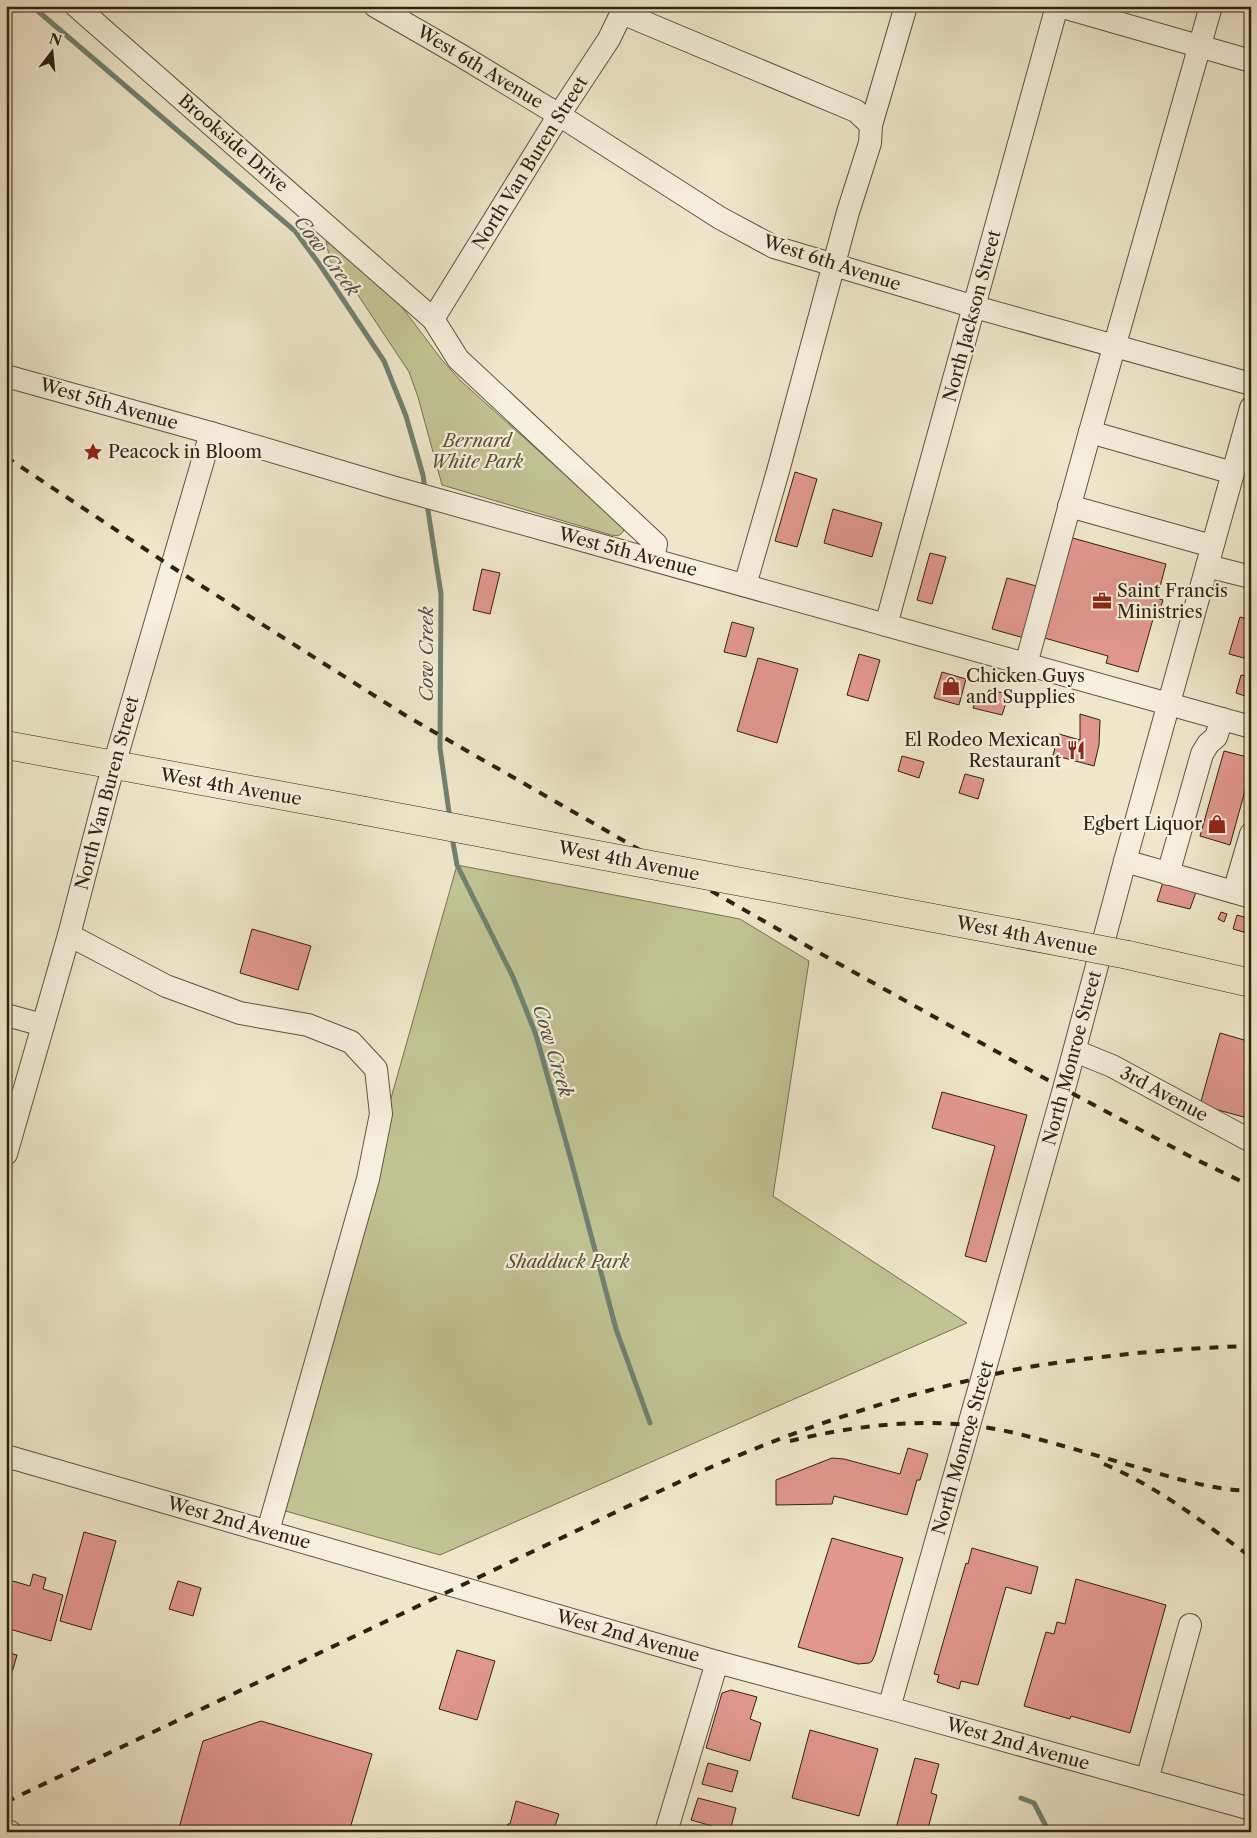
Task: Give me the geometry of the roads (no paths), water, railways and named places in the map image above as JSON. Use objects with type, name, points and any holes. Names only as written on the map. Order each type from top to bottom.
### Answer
[{"type":"main road","name":"West 4th Avenue","points":[[6,745],[1071,944],[1251,983]]},
{"type":"street","name":"Brookside Drive","points":[[76,6],[433,319],[458,359],[656,544],[653,559]]},
{"type":"street","name":"West 6th Avenue","points":[[375,6],[559,115],[720,218],[774,247],[975,307],[1251,384]]},
{"type":"street","points":[[745,585],[781,462],[833,265],[870,142],[871,124],[906,6]]},
{"type":"street","points":[[1058,6],[1251,61]]},
{"type":"street","name":"North Jackson Street","points":[[886,625],[1058,6]]},
{"type":"street","points":[[1026,664],[1211,6]]},
{"type":"street","name":"North Van Buren Street","points":[[433,319],[559,115],[609,39],[624,10]]},
{"type":"street","points":[[624,10],[856,111],[871,124]]},
{"type":"street","name":"West 5th Avenue","points":[[6,376],[211,433],[392,487],[1251,727]]},
{"type":"street","name":"North Monroe Street","points":[[889,1708],[1075,1051],[1125,861],[1251,408]]},
{"type":"street","points":[[1090,432],[1233,473]]},
{"type":"street","name":"North Van Buren Street","points":[[6,1154],[12,1115],[43,1025],[114,765],[211,433]]},
{"type":"street","points":[[1069,506],[1210,556],[1251,577]]},
{"type":"street","points":[[1168,874],[1202,754],[1216,737],[1222,719]]},
{"type":"street","points":[[1125,861],[1242,895],[1251,834]]},
{"type":"street","points":[[68,935],[166,986],[240,1013],[308,1025],[350,1042],[376,1069],[381,1114],[368,1179],[268,1532]]},
{"type":"street","points":[[6,1015],[43,1025]]},
{"type":"street","name":"3rd Avenue","points":[[1075,1051],[1112,1066],[1251,1141]]},
{"type":"street","name":"West 2nd Avenue","points":[[6,1456],[717,1662],[1251,1809]]},
{"type":"street","points":[[1147,1780],[1190,1625]]},
{"type":"street","points":[[666,1832],[717,1662]]},
{"type":"waterway","name":"Cow Creek","points":[[32,6],[295,231],[384,361],[406,416],[423,475],[425,490]]},
{"type":"waterway","name":"Cow Creek","points":[[427,504],[441,594],[440,748],[450,819]]},
{"type":"waterway","name":"Cow Creek","points":[[452,837],[457,865],[513,977],[536,1035],[616,1329],[650,1423]]},
{"type":"waterway","name":"Cow Creek","points":[[1021,1798],[1034,1803],[1049,1832]]},
{"type":"railway","points":[[6,457],[172,567],[408,717],[816,951],[1064,1089],[1195,1159],[1251,1186]]},
{"type":"railway","points":[[6,1802],[700,1472],[795,1433],[892,1401],[958,1383],[1025,1368],[1143,1353],[1251,1346]]},
{"type":"railway","points":[[790,1441],[847,1430],[904,1424],[933,1423],[990,1428],[1019,1434],[1198,1484],[1251,1491]]},
{"type":"railway","points":[[1104,1464],[1143,1483],[1162,1495],[1251,1557]]},
{"type":"place","name":"Peacock in Bloom","points":[[93,452]]},
{"type":"place","name":"Saint Francis Ministries","points":[[1102,601]]},
{"type":"place","name":"Chicken Guys and Supplies","points":[[951,686]]},
{"type":"place","name":"El Rodeo Mexican Restaurant","points":[[1076,750]]},
{"type":"place","name":"Egbert Liquor","points":[[1217,824]]},
{"type":"park label","name":"Bernard White Park","points":[[477,451]]},
{"type":"park label","name":"Shadduck Park","points":[[568,1262]]}]
